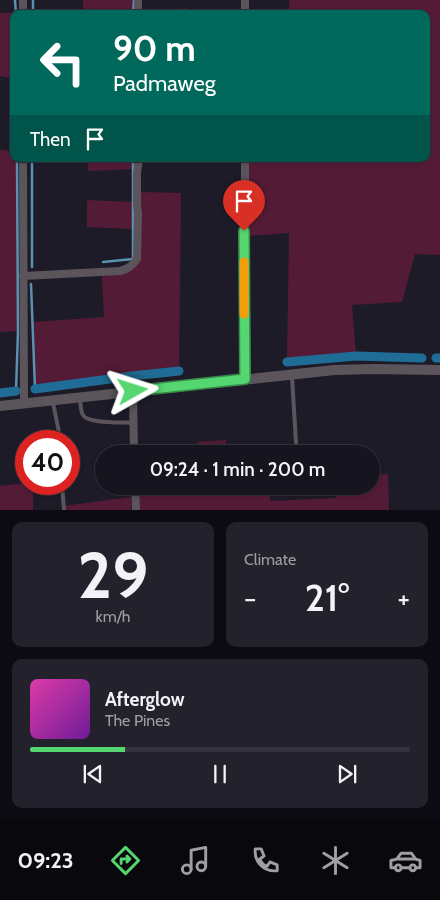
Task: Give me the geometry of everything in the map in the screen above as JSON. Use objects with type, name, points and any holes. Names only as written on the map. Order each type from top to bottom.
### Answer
[{"type":"street","points":[[23,162],[24,403]]},
{"type":"street","points":[[24,276],[120,271],[128,269],[133,265],[137,259],[137,173],[139,162]]},
{"type":"street","points":[[244,162],[245,379]]},
{"type":"street","points":[[0,406],[334,370],[440,370]]},
{"type":"street","points":[[133,391],[134,445]]},
{"type":"street","points":[[135,495],[136,510]]},
{"type":"lane","points":[[292,374],[296,443]]},
{"type":"lane","points":[[80,397],[83,416],[86,420],[134,423]]},
{"type":"lane","points":[[52,400],[59,430]]},
{"type":"lane","points":[[63,495],[64,510]]},
{"type":"shaded area","points":[[83,0],[134,0],[133,10],[83,10]]},
{"type":"shaded area","points":[[289,0],[440,0],[440,255],[415,254],[402,302],[352,305],[356,356],[287,362],[289,233],[247,236],[247,162],[430,162],[430,10],[289,10]]},
{"type":"shaded area","points":[[186,8],[186,10],[163,10]]},
{"type":"shaded area","points":[[0,13],[10,13],[10,78],[0,76]]},
{"type":"shaded area","points":[[0,150],[10,151],[10,162],[17,162],[18,331],[0,332]]},
{"type":"shaded area","points":[[88,162],[133,162],[133,169],[88,171]]},
{"type":"shaded area","points":[[139,192],[181,193],[179,371],[35,389],[33,322],[104,317],[102,276],[119,274],[135,266]]},
{"type":"shaded area","points":[[87,200],[133,202],[133,229],[87,227]]},
{"type":"shaded area","points":[[226,440],[226,445],[197,445],[197,442]]},
{"type":"shaded area","points":[[380,474],[388,474],[389,510],[139,510],[139,495],[270,495],[270,501],[336,498],[336,495],[380,495]]},
{"type":"shaded area","points":[[15,484],[15,495],[33,495],[33,510],[0,510],[0,486]]},
{"type":"shaded area","points":[[131,497],[131,510],[65,510],[64,506]]},
{"type":"waterway","points":[[15,0],[16,10]]},
{"type":"waterway","points":[[33,0],[33,10]]},
{"type":"waterway","points":[[133,10],[134,0]]},
{"type":"waterway","points":[[16,391],[18,331],[17,162]]},
{"type":"waterway","points":[[32,162],[32,267]]},
{"type":"waterway","points":[[103,262],[133,259],[133,162]]},
{"type":"waterway","points":[[31,284],[35,389]]},
{"type":"waterway","points":[[287,362],[356,356],[422,358]]},
{"type":"waterway","points":[[35,389],[179,371]]},
{"type":"waterway","points":[[0,393],[16,391]]},
{"type":"slow traffic","points":[[244,262],[244,314]]},
{"type":"route","points":[[133,391],[245,379],[244,231]]}]
